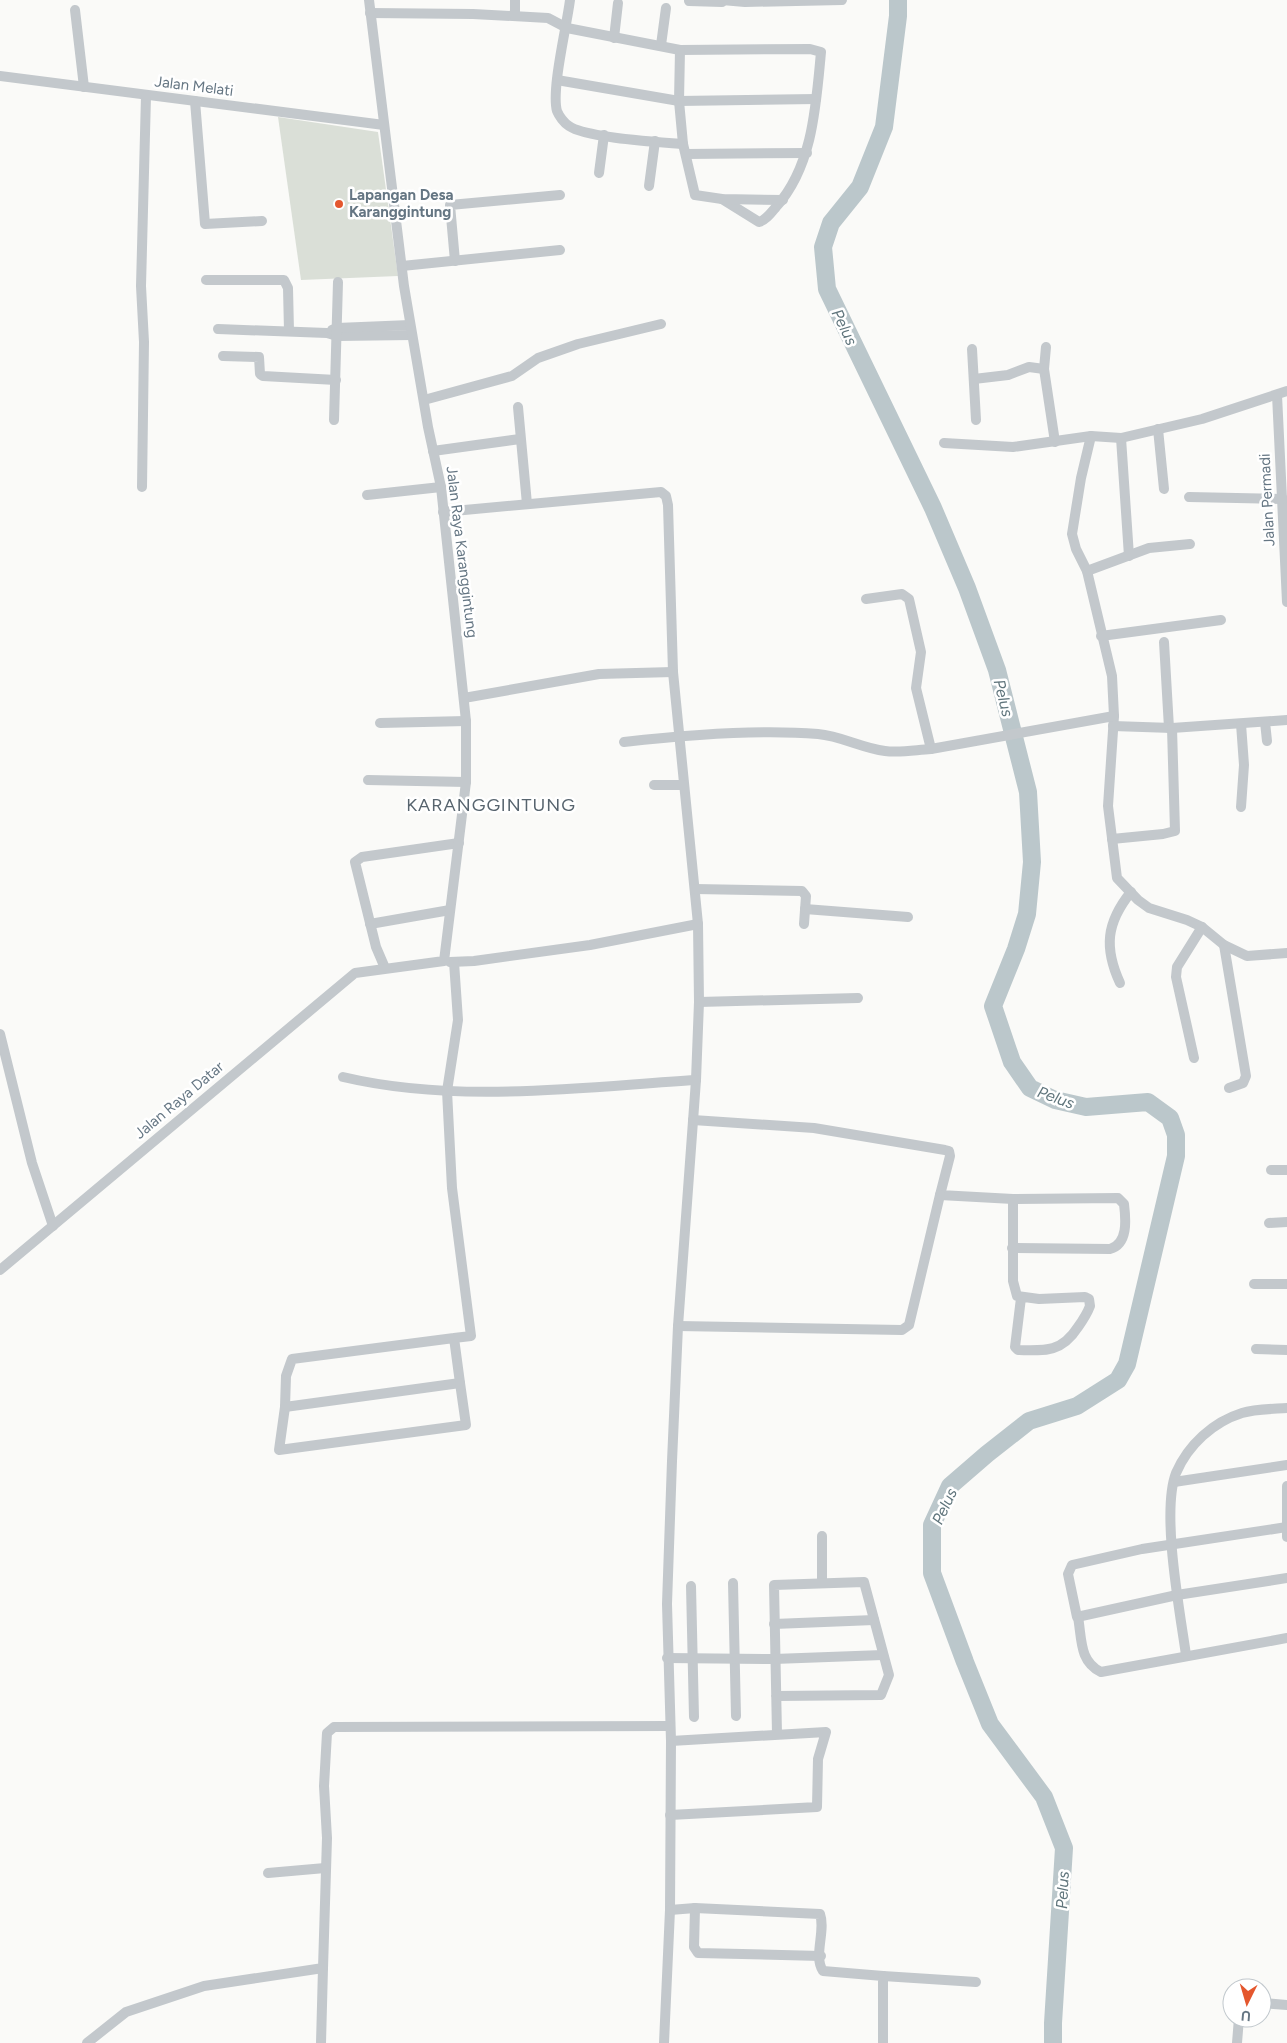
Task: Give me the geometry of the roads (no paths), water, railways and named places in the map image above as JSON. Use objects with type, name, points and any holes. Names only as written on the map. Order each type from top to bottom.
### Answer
[{"type":"street","name":"Jalan Raya Karanggintung","points":[[369,0],[411,330],[441,487],[466,721],[466,782],[450,910],[449,962],[458,1020],[447,1091],[452,1188],[471,1336],[454,1338]]},
{"type":"street","points":[[515,16],[516,0]]},
{"type":"street","points":[[570,0],[567,28],[557,80],[557,111],[564,122],[575,129],[604,135],[654,141],[684,149],[807,153]]},
{"type":"street","points":[[690,1],[842,0]]},
{"type":"street","points":[[614,38],[618,3]]},
{"type":"street","points":[[661,45],[666,8]]},
{"type":"street","points":[[75,10],[84,87]]},
{"type":"street","points":[[370,14],[548,18],[567,28],[680,50],[818,50],[821,52],[816,99],[807,153],[783,200],[765,220],[759,222],[722,199]]},
{"type":"street","points":[[680,50],[680,101],[684,149],[695,195],[722,199],[783,200]]},
{"type":"street","name":"Jalan Melati","points":[[0,76],[146,96],[384,124]]},
{"type":"street","points":[[557,80],[680,101],[816,99]]},
{"type":"street","points":[[142,487],[144,342],[141,286],[146,96]]},
{"type":"street","points":[[194,101],[205,224],[262,221]]},
{"type":"street","points":[[599,174],[604,135]]},
{"type":"street","points":[[649,186],[654,141]]},
{"type":"street","points":[[455,260],[450,204],[560,195]]},
{"type":"street","points":[[402,266],[560,250]]},
{"type":"street","points":[[206,280],[284,280],[288,288],[290,331]]},
{"type":"street","points":[[334,420],[336,380],[334,332],[338,282]]},
{"type":"street","points":[[424,400],[512,376],[538,358],[578,344],[661,324]]},
{"type":"street","points":[[218,329],[334,332],[411,330]]},
{"type":"street","points":[[1046,347],[1044,370],[1056,442]]},
{"type":"street","points":[[972,349],[976,420]]},
{"type":"street","points":[[223,356],[258,357],[260,374],[263,376],[336,380]]},
{"type":"street","points":[[974,379],[1008,374],[1029,367],[1044,370]]},
{"type":"street","points":[[944,442],[1013,447],[1091,436],[1121,438],[1202,419],[1277,396],[1287,391]]},
{"type":"street","name":"Jalan Permadi","points":[[1277,396],[1284,479],[1287,602]]},
{"type":"street","points":[[518,407],[527,504]]},
{"type":"street","points":[[1158,429],[1164,489]]},
{"type":"street","points":[[1091,436],[1081,478],[1072,534],[1076,549],[1091,569],[1101,636],[1112,676],[1114,721],[1108,806],[1117,878],[1138,900],[1149,908],[1187,920],[1202,927],[1224,945],[1248,956],[1287,953]]},
{"type":"street","points":[[433,450],[520,438]]},
{"type":"street","points":[[1121,438],[1129,556]]},
{"type":"street","points":[[367,495],[441,487]]},
{"type":"street","points":[[443,512],[661,492],[666,496],[673,672],[698,924],[699,1002],[694,1120],[678,1326],[672,1461],[667,1658],[671,1741],[670,1910],[664,2043]]},
{"type":"street","points":[[1189,497],[1283,499]]},
{"type":"street","points":[[1091,569],[1149,548],[1190,544]]},
{"type":"street","points":[[866,599],[902,594],[909,599],[921,652],[916,688],[930,749]]},
{"type":"street","points":[[1101,636],[1221,620]]},
{"type":"street","points":[[1112,839],[1175,831],[1171,728],[1164,642]]},
{"type":"street","points":[[464,698],[599,674],[673,672]]},
{"type":"street","points":[[624,742],[678,736],[804,734],[834,736],[883,750],[900,752],[930,749],[1036,730],[1114,721],[1171,728],[1287,720]]},
{"type":"street","points":[[380,723],[466,721]]},
{"type":"street","points":[[1265,722],[1266,741]]},
{"type":"street","points":[[1241,724],[1244,764],[1241,807]]},
{"type":"street","points":[[368,780],[466,782]]},
{"type":"street","points":[[654,785],[683,785]]},
{"type":"street","points":[[459,842],[357,859],[355,868],[376,947],[385,968],[590,945],[698,924]]},
{"type":"street","points":[[695,889],[802,891],[806,896],[804,924]]},
{"type":"street","points":[[1120,983],[1108,949],[1111,930],[1124,901],[1131,892]]},
{"type":"street","points":[[805,909],[908,917]]},
{"type":"street","points":[[370,924],[450,910]]},
{"type":"street","points":[[1194,1058],[1176,977],[1177,967],[1202,927]]},
{"type":"street","points":[[1224,945],[1246,1076],[1243,1083],[1229,1088]]},
{"type":"street","name":"Jalan Raya Datar","points":[[0,1270],[355,973],[385,968]]},
{"type":"street","points":[[699,1002],[858,998]]},
{"type":"street","points":[[0,1034],[32,1163],[52,1226]]},
{"type":"street","points":[[343,1077],[404,1088],[447,1091],[532,1090],[696,1080]]},
{"type":"street","points":[[678,1326],[902,1330],[909,1325],[950,1156],[945,1150],[814,1128],[694,1120]]},
{"type":"street","points":[[1271,1170],[1287,1170]]},
{"type":"street","points":[[940,1195],[1013,1199],[1118,1198],[1124,1204],[1123,1234],[1121,1244],[1117,1247],[1110,1249],[1012,1248]]},
{"type":"street","points":[[1013,1199],[1012,1280],[1016,1293],[1021,1298],[1085,1297],[1089,1299],[1090,1306],[1071,1338],[1061,1347],[1036,1351],[1018,1350],[1015,1347],[1021,1298]]},
{"type":"street","points":[[1269,1223],[1287,1222]]},
{"type":"street","points":[[1254,1284],[1287,1284]]},
{"type":"street","points":[[454,1338],[460,1383],[466,1425],[279,1450],[285,1407],[286,1376],[292,1359],[454,1338]]},
{"type":"street","points":[[1256,1349],[1287,1350]]},
{"type":"street","points":[[285,1407],[460,1383]]},
{"type":"street","points":[[1186,1655],[1177,1595],[1173,1544],[1171,1498],[1174,1482],[1185,1456],[1213,1427],[1244,1412],[1287,1408]]},
{"type":"street","points":[[1174,1482],[1287,1465]]},
{"type":"street","points":[[1287,1486],[1287,1530],[1173,1544],[1072,1565],[1068,1574],[1085,1659],[1091,1667],[1101,1672],[1287,1638]]},
{"type":"street","points":[[822,1536],[822,1583]]},
{"type":"street","points":[[1078,1617],[1177,1595],[1287,1578]]},
{"type":"street","points":[[776,1696],[881,1695],[889,1675],[864,1582],[774,1585],[774,1658],[777,1734]]},
{"type":"street","points":[[733,1584],[736,1716]]},
{"type":"street","points":[[691,1586],[694,1717]]},
{"type":"street","points":[[774,1624],[874,1620]]},
{"type":"street","points":[[667,1658],[883,1655]]},
{"type":"street","points":[[321,2043],[327,1838],[324,1786],[327,1733],[334,1727],[669,1726]]},
{"type":"street","points":[[670,1815],[817,1807],[818,1759],[826,1732],[671,1741]]},
{"type":"street","points":[[268,1873],[325,1868]]},
{"type":"street","points":[[670,1910],[695,1908],[818,1913],[822,1921],[821,1956],[823,1971],[976,1982]]},
{"type":"street","points":[[695,1908],[694,1947],[698,1953],[821,1956]]},
{"type":"street","points":[[87,2043],[126,2012],[188,1991],[230,1980],[323,1968]]},
{"type":"street","points":[[883,1976],[883,2043]]},
{"type":"street","points":[[1272,2004],[1287,2005]]},
{"type":"street","points":[[1237,2043],[1238,2028]]},
{"type":"waterway","name":"Pelus","points":[[898,0],[898,16],[884,127],[860,187],[831,223],[823,247],[827,289],[933,508],[967,588],[997,670],[1028,792],[1032,862],[1027,914],[1016,949],[993,1006],[1012,1062],[1030,1088],[1055,1100],[1086,1107],[1148,1102],[1170,1118],[1176,1135],[1176,1156],[1127,1364],[1118,1380],[1077,1406],[1029,1421],[950,1486],[932,1525],[932,1573],[990,1724],[1044,1797],[1064,1848],[1053,2043]]},
{"type":"place","name":"Lapangan Desa Karanggintung","points":[[339,204]]},
{"type":"district","name":"KARANGGINTUNG","points":[[491,805]]}]
